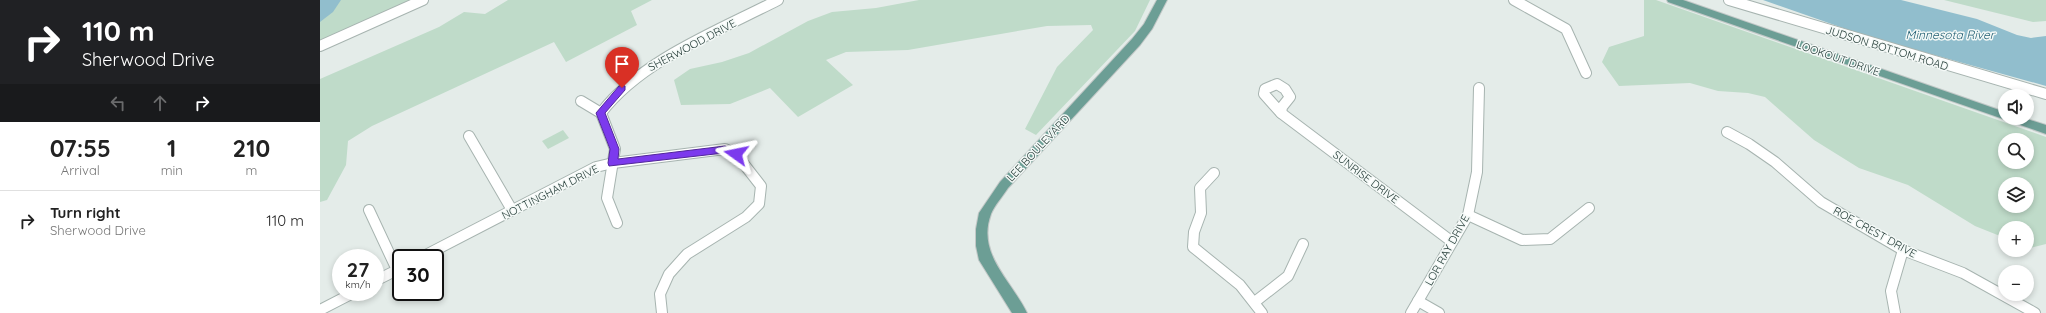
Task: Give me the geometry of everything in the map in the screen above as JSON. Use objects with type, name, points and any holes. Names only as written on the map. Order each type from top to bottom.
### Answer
[{"type":"main road","name":"LEE BOULEVARD","points":[[1020,313],[986,260],[982,246],[982,229],[985,213],[1004,185],[1136,42],[1148,26],[1162,0]]},
{"type":"main road","name":"LOOKOUT DRIVE","points":[[1672,0],[1998,114]]},
{"type":"main road","points":[[2031,125],[2046,130]]},
{"type":"street","points":[[320,46],[422,0]]},
{"type":"street","name":"SHERWOOD DRIVE","points":[[601,113],[608,103],[630,80],[642,71],[778,0]]},
{"type":"street","points":[[1514,0],[1566,29],[1586,73]]},
{"type":"street","name":"JUDSON BOTTOM ROAD","points":[[1729,0],[2046,94]]},
{"type":"street","name":"LOR RAY DRIVE","points":[[1411,313],[1451,241],[1468,215],[1478,172],[1479,88]]},
{"type":"street","points":[[581,101],[601,113],[614,149],[607,188],[607,198],[617,223]]},
{"type":"street","name":"SUNRISE DRIVE","points":[[1281,113],[1451,241]]},
{"type":"street","name":"ROE CREST DRIVE","points":[[1727,132],[1749,144],[1775,162],[1821,202],[1903,250],[1963,273],[2035,313]]},
{"type":"street","points":[[469,136],[512,210]]},
{"type":"street","name":"NOTTINGHAM DRIVE","points":[[437,249],[596,167],[612,163],[725,149],[736,154],[761,186],[759,204],[746,217],[687,254],[669,274],[660,294],[662,313]]},
{"type":"street","points":[[1214,172],[1200,188],[1201,213],[1194,232],[1193,247],[1226,272],[1256,301],[1262,313]]},
{"type":"street","points":[[1468,215],[1522,240],[1550,239],[1589,208]]},
{"type":"street","points":[[369,210],[392,255]]},
{"type":"street","points":[[1256,301],[1288,276],[1302,244]]},
{"type":"street","points":[[1895,313],[1891,292],[1903,250]]},
{"type":"street","points":[[320,310],[338,301]]},
{"type":"street","points":[[1418,301],[1439,313]]},
{"type":"green space","points":[[320,0],[423,0],[320,46]]},
{"type":"green space","points":[[508,0],[652,0],[631,11],[637,25],[566,62],[554,42],[372,126],[348,141],[346,165],[327,200],[320,202],[320,79],[439,27],[464,12],[485,14]]},
{"type":"green space","points":[[919,0],[1150,0],[1135,31],[1036,135],[1025,129],[1057,67],[1093,30],[1091,25],[1047,26],[908,50],[846,52],[826,60],[853,85],[798,117],[770,88],[730,104],[681,105],[674,80],[690,69],[722,62],[749,53],[808,21],[832,12],[876,8]]},
{"type":"green space","points":[[1644,0],[1656,0],[1998,120],[1998,125],[2012,125],[2046,137],[2046,244],[2034,247],[2034,221],[1998,221],[1998,235],[1975,226],[1908,185],[1859,168],[1814,140],[1765,97],[1748,93],[1718,91],[1690,83],[1619,86],[1602,62],[1609,47],[1644,36]]},
{"type":"green space","points":[[1944,0],[2046,0],[2046,21],[2033,22]]},
{"type":"green space","points":[[563,130],[569,138],[548,149],[542,141]]},
{"type":"water","points":[[320,0],[341,0],[333,12],[320,22]]},
{"type":"water","name":"Minnesota River","points":[[1763,0],[1901,0],[1977,19],[2017,35],[2031,38],[2046,36],[2046,86],[1866,36]]},
{"type":"route","points":[[622,88],[601,113],[612,137],[614,158],[612,163],[725,149],[736,154]]}]
